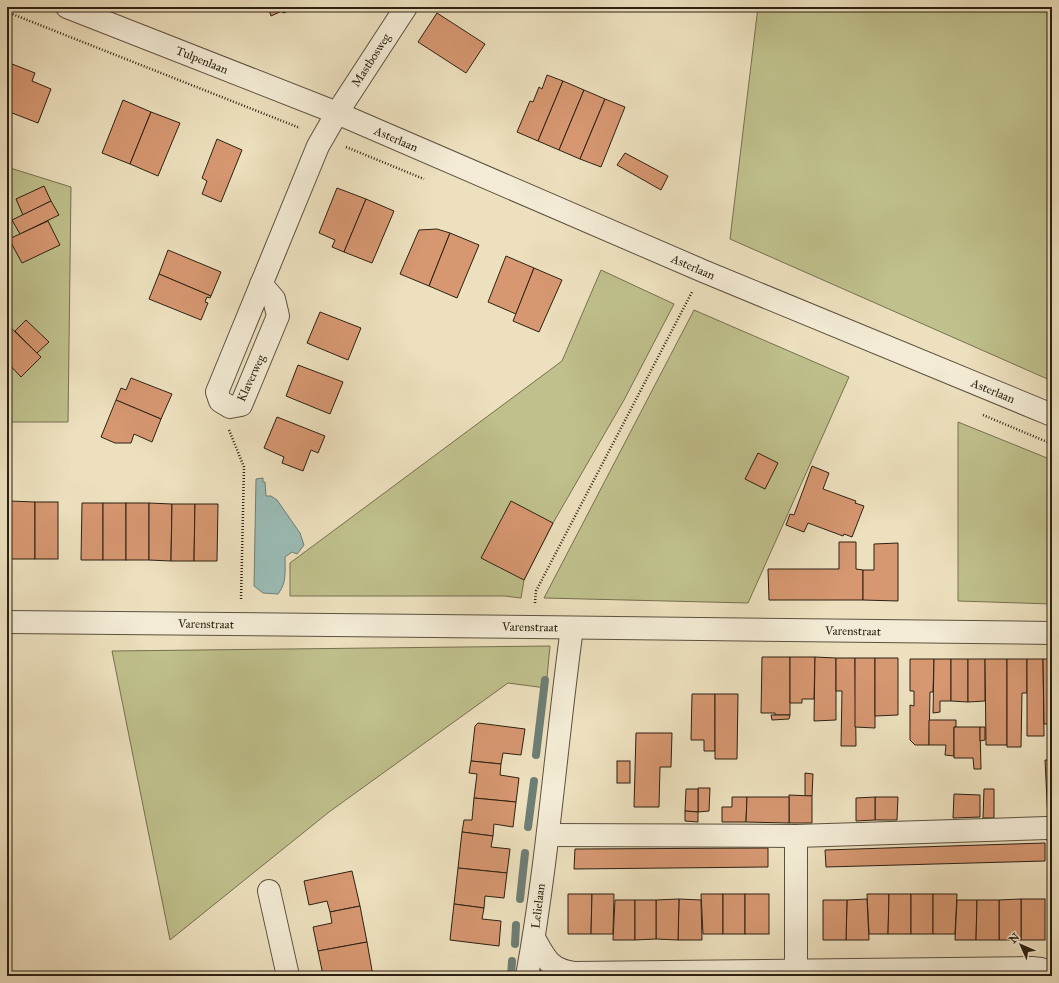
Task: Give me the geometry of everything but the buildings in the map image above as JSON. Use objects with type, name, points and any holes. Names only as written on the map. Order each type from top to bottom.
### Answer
[{"type":"street","name":"Tulpenlaan","points":[[67,7],[337,113]]},
{"type":"street","name":"Mastbosweg","points":[[337,113],[406,7]]},
{"type":"street","name":"Klaverweg","points":[[261,284],[274,299],[278,316],[241,405],[230,407],[220,401],[217,392],[261,284],[318,146],[337,113]]},
{"type":"street","name":"Asterlaan","points":[[337,113],[703,271],[1052,415]]},
{"type":"street","name":"Varenstraat","points":[[7,622],[1052,633]]},
{"type":"street","name":"Lelielaan","points":[[572,628],[548,835],[534,938],[545,958],[552,966],[564,972],[605,973],[1032,968],[1041,969],[1052,975]]},
{"type":"street","points":[[548,835],[796,836],[1047,828]]},
{"type":"street","points":[[796,836],[796,971]]},
{"type":"street","points":[[269,891],[288,976]]},
{"type":"street","points":[[527,976],[534,938]]},
{"type":"path","points":[[7,12],[323,137]]},
{"type":"path","points":[[532,627],[536,592],[693,292]]},
{"type":"green space","points":[[758,7],[1052,7],[1052,381],[730,239]]},
{"type":"green space","points":[[7,167],[71,187],[68,422],[7,422]]},
{"type":"green space","points":[[601,270],[674,304],[624,400],[553,523],[524,580],[521,598],[505,596],[290,596],[290,563],[562,361]]},
{"type":"green space","points":[[694,310],[849,377],[748,603],[544,598]]},
{"type":"green space","points":[[958,422],[1052,460],[1052,604],[958,601]]},
{"type":"green space","points":[[550,646],[546,688],[508,683],[329,812],[170,940],[112,651]]},
{"type":"water","points":[[263,478],[263,482],[265,482],[266,496],[271,496],[277,500],[300,533],[304,545],[297,554],[292,552],[285,557],[284,581],[278,594],[263,593],[254,586],[256,479]]},
{"type":"waterway","points":[[536,755],[545,680]]},
{"type":"waterway","points":[[528,827],[534,781]]},
{"type":"waterway","points":[[520,899],[525,853]]},
{"type":"waterway","points":[[515,944],[516,925]]},
{"type":"waterway","points":[[511,976],[512,961]]}]
